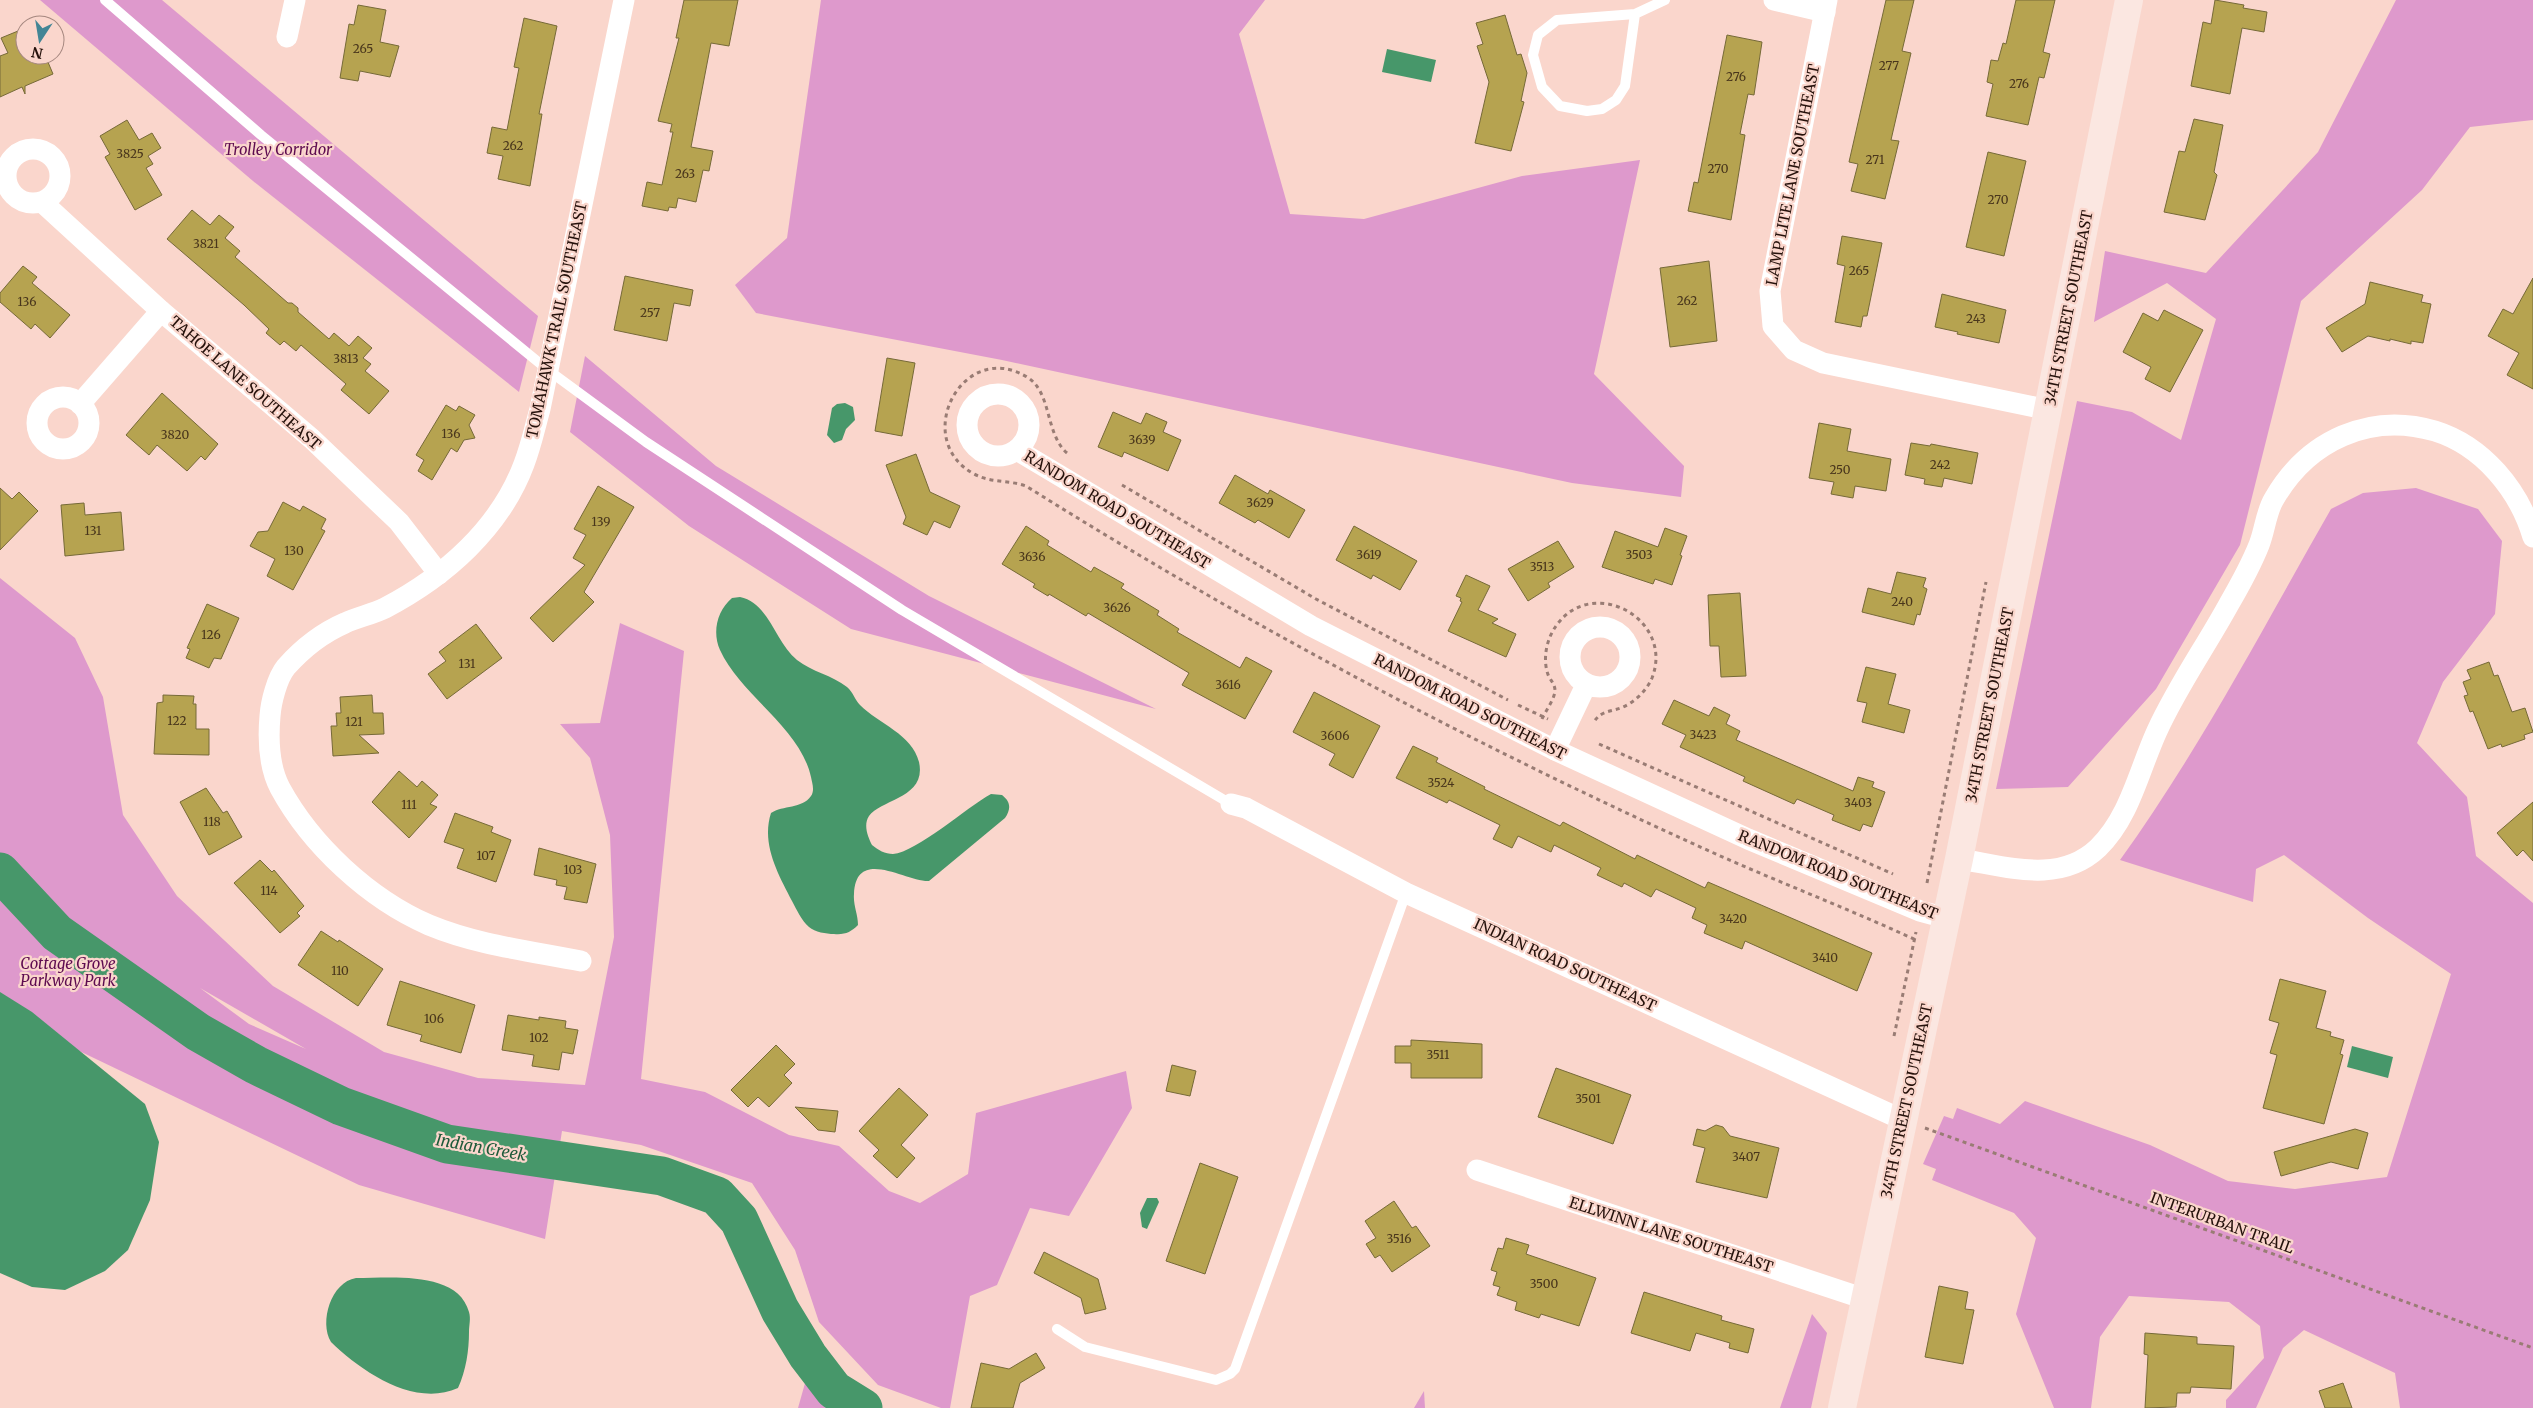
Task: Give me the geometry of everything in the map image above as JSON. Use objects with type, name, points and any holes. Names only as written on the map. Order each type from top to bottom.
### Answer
[{"type":"street","points":[[287,37],[294,0]]},
{"type":"street","name":"TOMAHAWK TRAIL SOUTHEAST","points":[[581,961],[477,941],[427,924],[380,897],[336,860],[304,824],[279,787],[268,743],[271,705],[284,669],[314,640],[343,624],[385,608],[439,574],[467,551],[500,513],[524,464],[540,409],[624,0]]},
{"type":"street","points":[[1774,0],[1826,6]]},
{"type":"street","name":"34TH STREET SOUTHEAST","points":[[1842,1408],[1959,859],[2129,0]]},
{"type":"street","name":"LAMP LITE LANE SOUTHEAST","points":[[1826,6],[1770,291],[1773,326],[1794,350],[1823,363],[2049,410]]},
{"type":"street","name":"TAHOE LANE SOUTHEAST","points":[[42,202],[161,311],[318,446],[399,522],[439,574]]},
{"type":"street","points":[[80,404],[161,311]]},
{"type":"street","points":[[1959,859],[2033,871],[2067,869],[2097,849],[2121,819],[2157,730],[2229,604],[2255,554],[2273,500],[2301,464],[2334,438],[2370,427],[2412,424],[2453,436],[2481,456],[2512,490],[2528,521],[2533,537]]},
{"type":"street","name":"RANDOM ROAD SOUTHEAST","points":[[1017,450],[1312,626],[1554,750],[1748,840],[1920,911],[1946,918]]},
{"type":"street","points":[[1554,750],[1586,685]]},
{"type":"street","name":"INDIAN ROAD SOUTHEAST","points":[[1231,804],[1246,808],[1406,893],[1903,1120]]},
{"type":"street","name":"ELLWINN LANE SOUTHEAST","points":[[1478,1170],[1865,1299]]},
{"type":"lane","points":[[106,0],[261,135],[548,370],[646,442],[902,610],[1231,804]]},
{"type":"lane","points":[[1635,14],[1624,86],[1616,100],[1602,109],[1587,111],[1560,106],[1542,87],[1533,55],[1538,35],[1557,20],[1635,14],[1665,0]]},
{"type":"lane","points":[[1057,1329],[1085,1346],[1216,1380],[1230,1374],[1235,1369],[1406,893]]},
{"type":"path","points":[[1926,888],[1986,582]]},
{"type":"path","points":[[1540,724],[1555,693],[1554,685],[1547,671],[1546,652],[1554,628],[1562,618],[1580,606],[1602,602],[1627,609],[1636,615],[1651,634],[1655,646],[1655,659],[1652,678],[1639,696],[1623,707],[1601,714],[1593,724]]},
{"type":"path","points":[[1594,742],[1899,877]]},
{"type":"path","points":[[1894,1036],[1916,931]]},
{"type":"path","name":"INTERURBAN TRAIL","points":[[1903,1120],[2533,1348]]},
{"type":"green space","name":"Trolley Corridor","points":[[40,0],[162,0],[538,316],[519,392],[253,181],[65,21],[65,15],[58,15]]},
{"type":"green space","points":[[821,0],[1265,0],[1239,34],[1290,214],[1364,219],[1522,176],[1640,160],[1594,374],[1684,466],[1681,497],[1572,483],[1002,360],[756,313],[735,285],[787,238]]},
{"type":"green space","points":[[2396,0],[2533,0],[2533,120],[2470,127],[2422,190],[2301,301],[2240,545],[2156,689],[2068,787],[1996,789],[2077,401],[2132,412],[2181,440],[2216,319],[2167,283],[2094,322],[2105,251],[2206,273],[2318,152]]},
{"type":"green space","points":[[585,356],[716,466],[929,596],[1156,709],[851,629],[689,526],[570,432]]},
{"type":"green space","points":[[2416,488],[2478,509],[2502,541],[2495,614],[2443,682],[2417,743],[2467,797],[2476,856],[2533,903],[2533,1408],[2400,1408],[2395,1373],[2304,1330],[2283,1348],[2256,1408],[2226,1408],[2226,1400],[2264,1358],[2260,1326],[2229,1302],[2129,1296],[2100,1337],[2091,1408],[2054,1408],[2016,1314],[2036,1238],[2014,1213],[1932,1180],[1936,1169],[1923,1164],[1944,1116],[1953,1119],[1957,1108],[2000,1124],[2025,1101],[2150,1145],[2228,1181],[2295,1189],[2387,1177],[2451,974],[2368,918],[2284,855],[2256,869],[2253,902],[2120,860],[2204,732],[2331,509],[2363,493]]},
{"type":"green space","name":"Cottage Grove Parkway Park","points":[[0,578],[75,638],[103,697],[123,815],[177,896],[273,986],[384,1052],[478,1078],[585,1085],[614,937],[610,835],[590,758],[560,724],[600,723],[620,623],[684,651],[641,1079],[705,1092],[789,1135],[839,1146],[889,1191],[920,1203],[968,1174],[976,1113],[1126,1071],[1132,1108],[1069,1216],[1030,1208],[997,1285],[970,1296],[950,1408],[941,1408],[878,1385],[819,1322],[795,1250],[752,1183],[641,1145],[562,1131],[545,1239],[359,1185],[0,1013]],"holes":[[[200,988],[306,1049],[249,1024]]]},
{"type":"green space","points":[[1812,1314],[1827,1333],[1811,1408],[1780,1408]]},
{"type":"green space","points":[[816,1344],[874,1408],[798,1408]]},
{"type":"green space","points":[[1424,1391],[1425,1408],[1414,1408]]},
{"type":"shaded area","points":[[1387,49],[1436,60],[1431,82],[1382,72]]},
{"type":"shaded area","points":[[845,403],[853,407],[855,420],[846,429],[842,440],[834,443],[827,435],[832,408],[837,404]]},
{"type":"shaded area","points":[[740,597],[758,607],[789,652],[797,660],[847,687],[860,705],[894,730],[910,744],[915,752],[919,762],[920,774],[916,783],[901,796],[875,810],[867,820],[868,835],[874,847],[893,854],[915,846],[991,794],[1002,795],[1008,803],[1009,809],[1005,818],[929,881],[884,870],[873,869],[863,872],[857,880],[854,894],[858,925],[845,933],[831,934],[821,932],[811,929],[806,924],[799,915],[772,859],[768,836],[771,813],[803,803],[811,796],[813,786],[805,759],[795,743],[729,667],[720,650],[716,636],[717,622],[727,603],[732,598]]},
{"type":"shaded area","points":[[0,992],[32,1012],[145,1104],[159,1142],[150,1200],[128,1250],[105,1271],[65,1290],[32,1287],[0,1273]]},
{"type":"shaded area","points":[[2352,1046],[2393,1057],[2388,1078],[2347,1067]]},
{"type":"shaded area","points":[[1147,1198],[1157,1198],[1159,1202],[1147,1229],[1142,1227],[1140,1213]]},
{"type":"shaded area","points":[[356,1278],[421,1279],[451,1289],[462,1298],[469,1312],[470,1320],[466,1360],[458,1388],[441,1393],[406,1390],[373,1375],[331,1342],[326,1324],[330,1304],[340,1287],[347,1281]]},
{"type":"building","points":[[684,0],[738,0],[729,46],[711,43],[691,147],[713,151],[709,171],[703,170],[696,202],[678,198],[676,208],[669,207],[668,211],[642,206],[647,182],[662,185],[673,132],[670,132],[672,124],[658,121],[679,38],[676,38]]},
{"type":"building","points":[[1886,0],[1914,0],[1902,51],[1911,53],[1891,140],[1899,141],[1885,199],[1851,191],[1858,164],[1849,162]]},
{"type":"building","points":[[2016,0],[2055,0],[2043,52],[2050,54],[2044,78],[2039,77],[2028,125],[1986,116],[1993,84],[1987,82],[1991,60],[1998,61],[2003,43],[2006,44]]},
{"type":"building","points":[[2215,0],[2244,5],[2243,8],[2267,12],[2264,32],[2242,28],[2230,94],[2191,86],[2203,22],[2211,24]]},
{"type":"building","points":[[358,5],[386,10],[380,42],[399,46],[390,77],[360,71],[358,81],[340,78],[349,24],[354,25]]},
{"type":"building","points":[[1505,15],[1517,55],[1521,54],[1527,73],[1521,101],[1524,102],[1511,151],[1475,143],[1489,82],[1477,46],[1483,44],[1476,23]]},
{"type":"building","points":[[524,18],[557,26],[539,114],[542,114],[530,186],[498,179],[503,156],[487,153],[492,127],[507,130],[519,68],[514,67]]},
{"type":"building","points":[[15,32],[15,65],[49,65],[53,74],[25,86],[25,94],[22,87],[0,97],[0,56],[8,53],[1,38]]},
{"type":"building","points":[[1727,35],[1762,42],[1754,95],[1748,94],[1740,134],[1745,135],[1731,220],[1688,211],[1694,182],[1698,183]]},
{"type":"building","points":[[2194,119],[2223,125],[2214,172],[2217,175],[2205,220],[2164,212],[2179,151],[2185,152]]},
{"type":"building","points":[[127,120],[139,140],[152,133],[161,148],[148,156],[153,164],[146,168],[162,195],[135,210],[105,157],[110,154],[100,136]]},
{"type":"building","points":[[1988,152],[2026,161],[2004,256],[1966,247]]},
{"type":"building","points":[[192,210],[210,225],[219,215],[234,227],[225,238],[240,251],[235,257],[288,303],[292,303],[298,308],[298,312],[329,339],[334,333],[349,346],[358,336],[372,348],[363,358],[371,364],[365,371],[389,391],[369,414],[341,390],[346,384],[301,345],[296,351],[284,341],[280,345],[266,333],[269,329],[244,305],[167,239]]},
{"type":"building","points":[[1842,236],[1882,243],[1867,316],[1863,316],[1861,327],[1835,322],[1845,266],[1837,264]]},
{"type":"building","points":[[1709,261],[1717,341],[1670,347],[1660,268]]},
{"type":"building","points":[[23,266],[37,277],[32,283],[70,315],[50,338],[35,324],[31,329],[0,302],[0,293]]},
{"type":"building","points":[[625,276],[693,290],[690,306],[674,303],[667,341],[614,330]]},
{"type":"building","points":[[2533,278],[2533,389],[2507,375],[2519,353],[2488,336],[2503,309],[2513,314]]},
{"type":"building","points":[[2370,282],[2423,295],[2421,302],[2431,304],[2423,343],[2411,341],[2411,344],[2368,336],[2342,352],[2326,328],[2365,304]]},
{"type":"building","points":[[1942,294],[2006,310],[1999,343],[1935,327]]},
{"type":"building","points":[[2164,310],[2203,330],[2170,392],[2145,379],[2151,367],[2123,352],[2143,313],[2158,321]]},
{"type":"building","points":[[887,358],[915,363],[902,436],[875,431]]},
{"type":"building","points":[[162,393],[218,444],[205,460],[201,456],[187,471],[157,445],[149,455],[126,435]]},
{"type":"building","points":[[446,405],[456,411],[459,406],[475,415],[469,425],[475,438],[464,440],[457,452],[451,448],[432,480],[418,471],[424,460],[416,455]]},
{"type":"building","points":[[1113,412],[1141,424],[1146,413],[1167,422],[1163,432],[1181,440],[1168,471],[1124,452],[1122,457],[1098,447]]},
{"type":"building","points":[[1819,423],[1851,429],[1847,451],[1891,459],[1886,491],[1855,486],[1853,498],[1831,494],[1834,482],[1809,478]]},
{"type":"building","points":[[1911,443],[1930,446],[1931,444],[1978,453],[1972,484],[1944,478],[1942,487],[1924,484],[1925,479],[1905,475]]},
{"type":"building","points":[[916,454],[930,492],[960,506],[950,528],[934,521],[927,535],[903,524],[906,517],[886,465]]},
{"type":"building","points":[[1235,475],[1268,494],[1270,490],[1305,510],[1289,538],[1258,520],[1255,523],[1219,503]]},
{"type":"building","points":[[598,486],[634,507],[584,592],[594,602],[553,642],[530,618],[585,565],[573,558],[586,535],[574,529]]},
{"type":"building","points":[[0,488],[12,499],[19,492],[38,511],[0,550]]},
{"type":"building","points":[[283,502],[300,511],[303,506],[326,519],[321,529],[325,531],[293,590],[267,576],[275,559],[250,546],[258,532],[268,531]]},
{"type":"building","points":[[84,503],[85,515],[121,512],[124,550],[65,556],[61,505]]},
{"type":"building","points":[[1026,526],[1049,541],[1047,545],[1091,572],[1094,567],[1124,584],[1121,588],[1159,611],[1157,615],[1179,629],[1177,632],[1240,668],[1246,657],[1272,671],[1245,719],[1182,685],[1189,673],[1088,613],[1086,616],[1049,594],[1048,596],[1033,587],[1035,584],[1002,564]]},
{"type":"building","points":[[1354,526],[1417,561],[1400,590],[1373,575],[1371,579],[1336,560]]},
{"type":"building","points":[[1665,528],[1687,536],[1672,585],[1655,579],[1653,584],[1602,567],[1615,531],[1658,547]]},
{"type":"building","points":[[1558,541],[1574,567],[1548,583],[1550,587],[1528,601],[1508,569]]},
{"type":"building","points":[[1897,572],[1926,578],[1923,587],[1927,589],[1920,615],[1917,614],[1914,625],[1862,612],[1868,588],[1891,594]]},
{"type":"building","points":[[1466,575],[1490,586],[1478,610],[1498,619],[1492,623],[1516,634],[1506,657],[1448,631],[1462,602],[1460,601],[1461,598],[1456,596]]},
{"type":"building","points":[[1740,593],[1746,676],[1721,677],[1719,646],[1710,646],[1708,595]]},
{"type":"building","points":[[207,604],[239,618],[221,659],[214,658],[209,668],[186,658],[190,649],[187,648]]},
{"type":"building","points":[[476,624],[502,658],[447,699],[428,674],[446,661],[439,652]]},
{"type":"building","points":[[2489,662],[2494,676],[2498,675],[2512,712],[2525,708],[2533,732],[2524,735],[2525,739],[2502,747],[2501,744],[2488,749],[2473,711],[2470,712],[2464,696],[2468,695],[2463,682],[2471,679],[2467,670]]},
{"type":"building","points":[[1866,667],[1896,674],[1888,704],[1910,710],[1904,733],[1862,722],[1867,703],[1857,701]]},
{"type":"building","points":[[1314,692],[1380,726],[1353,778],[1329,765],[1335,754],[1293,732]]},
{"type":"building","points":[[163,695],[194,696],[193,704],[196,704],[196,729],[209,729],[209,755],[154,754],[157,703],[163,702]]},
{"type":"building","points":[[372,695],[373,713],[383,713],[384,734],[359,735],[379,753],[333,756],[331,726],[337,726],[336,713],[341,713],[340,697]]},
{"type":"building","points":[[1674,700],[1709,716],[1714,707],[1730,715],[1726,724],[1740,731],[1736,740],[1853,791],[1858,777],[1874,782],[1872,787],[1885,792],[1872,827],[1863,824],[1860,831],[1832,820],[1834,815],[1797,799],[1794,804],[1743,781],[1745,777],[1680,747],[1686,735],[1662,724]]},
{"type":"building","points":[[1413,746],[1438,758],[1436,762],[1485,787],[1484,789],[1560,826],[1563,822],[1635,859],[1637,855],[1705,888],[1708,882],[1872,953],[1857,991],[1745,941],[1742,949],[1704,933],[1707,925],[1692,918],[1696,908],[1656,889],[1651,897],[1624,883],[1622,887],[1597,875],[1601,868],[1554,845],[1551,852],[1518,836],[1512,848],[1493,839],[1500,825],[1449,800],[1447,803],[1396,778]]},
{"type":"building","points":[[399,771],[417,787],[422,781],[438,795],[430,804],[437,807],[409,838],[372,802]]},
{"type":"building","points":[[206,788],[223,813],[227,811],[242,837],[209,855],[180,802]]},
{"type":"building","points":[[2533,802],[2533,861],[2523,850],[2517,856],[2497,833]]},
{"type":"building","points":[[455,813],[493,827],[491,832],[511,840],[496,882],[457,868],[464,849],[444,842]]},
{"type":"building","points":[[539,848],[596,864],[587,903],[564,899],[567,887],[556,885],[557,880],[534,875]]},
{"type":"building","points":[[260,860],[272,872],[274,870],[304,906],[297,913],[300,916],[280,933],[234,883]]},
{"type":"building","points":[[321,931],[338,942],[339,940],[383,969],[358,1006],[298,965]]},
{"type":"building","points":[[2280,979],[2326,991],[2316,1028],[2331,1032],[2330,1036],[2344,1040],[2340,1054],[2343,1055],[2324,1124],[2263,1108],[2277,1055],[2270,1053],[2279,1023],[2269,1020]]},
{"type":"building","points":[[400,981],[475,1005],[461,1053],[420,1041],[422,1035],[387,1025]]},
{"type":"building","points":[[508,1015],[539,1020],[539,1017],[566,1021],[565,1028],[578,1030],[573,1054],[562,1052],[559,1070],[532,1066],[534,1055],[502,1050]]},
{"type":"building","points":[[1411,1040],[1482,1044],[1482,1078],[1411,1078],[1411,1063],[1395,1063],[1395,1046],[1411,1046]]},
{"type":"building","points":[[776,1045],[795,1064],[784,1075],[792,1083],[769,1107],[758,1097],[748,1107],[731,1090]]},
{"type":"building","points":[[1172,1065],[1196,1071],[1190,1096],[1166,1091]]},
{"type":"building","points":[[1556,1068],[1631,1095],[1613,1144],[1538,1117]]},
{"type":"building","points":[[899,1088],[928,1115],[901,1145],[915,1158],[897,1178],[873,1156],[879,1150],[859,1131]]},
{"type":"building","points":[[795,1107],[838,1111],[835,1132],[818,1130]]},
{"type":"building","points":[[1716,1125],[1723,1127],[1730,1136],[1779,1148],[1767,1198],[1696,1182],[1705,1148],[1693,1145],[1697,1129],[1705,1131]]},
{"type":"building","points":[[2355,1129],[2368,1133],[2358,1169],[2331,1162],[2281,1176],[2274,1152]]},
{"type":"building","points":[[1200,1163],[1238,1177],[1205,1274],[1166,1261]]},
{"type":"building","points":[[1394,1201],[1412,1228],[1416,1226],[1430,1246],[1392,1272],[1380,1255],[1375,1258],[1366,1244],[1376,1238],[1365,1221]]},
{"type":"building","points":[[1506,1238],[1529,1245],[1526,1254],[1596,1278],[1579,1326],[1541,1314],[1539,1318],[1515,1310],[1517,1302],[1497,1295],[1500,1287],[1493,1285],[1497,1272],[1491,1270],[1498,1248],[1503,1249]]},
{"type":"building","points":[[1044,1252],[1098,1279],[1106,1309],[1085,1314],[1081,1298],[1034,1273]]},
{"type":"building","points":[[1939,1286],[1968,1292],[1965,1309],[1974,1310],[1963,1364],[1925,1357]]},
{"type":"building","points":[[1644,1292],[1722,1316],[1721,1320],[1754,1329],[1748,1353],[1729,1348],[1730,1343],[1696,1333],[1690,1351],[1631,1333]]},
{"type":"building","points":[[2145,1333],[2197,1337],[2197,1344],[2234,1346],[2231,1389],[2191,1387],[2190,1393],[2177,1393],[2176,1407],[2145,1408],[2148,1355],[2144,1354]]},
{"type":"building","points":[[1036,1353],[1045,1368],[1020,1383],[1013,1408],[971,1408],[981,1363],[1009,1369]]},
{"type":"building","points":[[2343,1383],[2352,1408],[2325,1408],[2319,1391]]},
{"type":"waterway","name":"Indian Creek","points":[[0,872],[57,933],[198,1032],[256,1065],[341,1106],[447,1144],[662,1176],[717,1196],[739,1220],[780,1310],[808,1356],[834,1390],[863,1408]]}]
